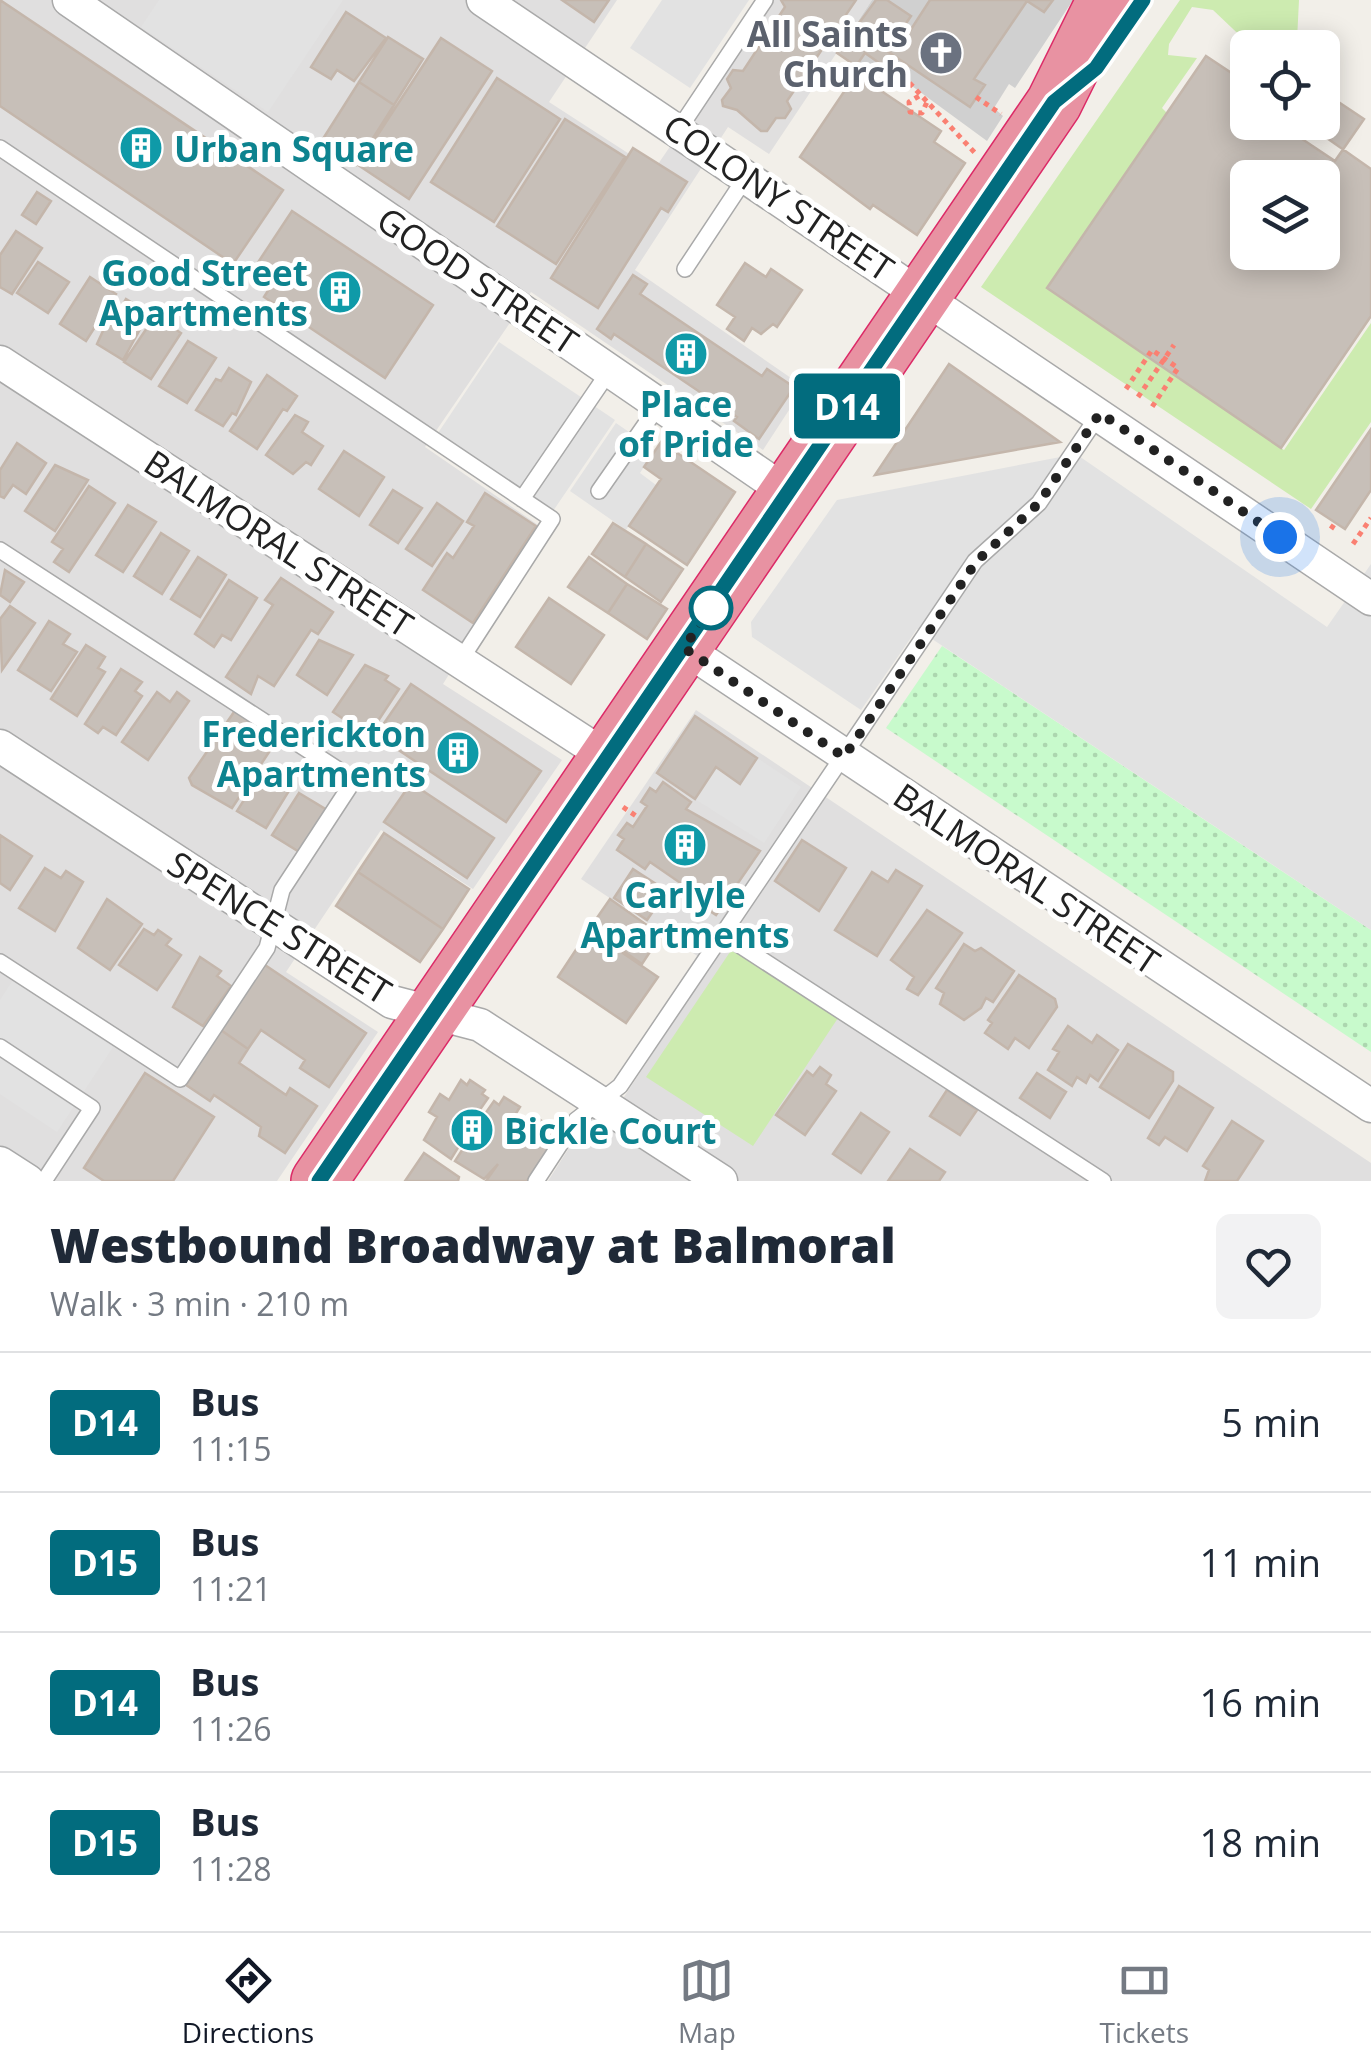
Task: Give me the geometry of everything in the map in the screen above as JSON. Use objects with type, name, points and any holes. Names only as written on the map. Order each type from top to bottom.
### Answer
[{"type":"highway","points":[[319,1181],[434,1013],[615,782],[684,648],[922,295],[1028,109],[1105,0]]},
{"type":"highway","points":[[1028,109],[1096,68],[1143,0]]},
{"type":"street","name":"GOOD STREET","points":[[69,0],[788,493]]},
{"type":"street","name":"COLONY STREET","points":[[483,0],[747,174],[1371,598]]},
{"type":"street","name":"BALMORAL STREET","points":[[0,362],[460,661],[615,782]]},
{"type":"street","name":"BALMORAL STREET","points":[[684,648],[1371,1106]]},
{"type":"street","name":"SPENCE STREET","points":[[0,746],[392,1002],[480,1025],[721,1181]]},
{"type":"street","points":[[0,1163],[28,1181]]},
{"type":"lane","points":[[679,130],[765,0]]},
{"type":"lane","points":[[0,148],[552,519],[460,661]]},
{"type":"lane","points":[[685,270],[747,174]]},
{"type":"lane","points":[[522,499],[610,370]]},
{"type":"lane","points":[[599,492],[659,405]]},
{"type":"lane","points":[[536,1181],[576,1120],[620,1086],[976,562],[1039,503],[1100,413]]},
{"type":"lane","points":[[0,550],[354,780],[282,890],[267,948],[180,1079],[0,962]]},
{"type":"lane","points":[[724,935],[1103,1181]]},
{"type":"lane","points":[[0,1047],[92,1108],[44,1181]]},
{"type":"path","points":[[889,61],[977,155]]},
{"type":"path","points":[[976,97],[1028,109]]},
{"type":"path","points":[[1138,397],[1174,344]]},
{"type":"path","points":[[1126,389],[1152,350],[1178,368],[1152,407]]},
{"type":"path","points":[[1353,544],[1371,518]]},
{"type":"path","points":[[615,782],[639,818]]},
{"type":"shaded area","points":[[0,0],[617,0],[549,102],[654,170],[770,0],[872,0],[769,154],[728,127],[635,270],[804,387],[763,450],[531,292],[425,447],[541,527],[443,684],[562,760],[473,889],[381,830],[286,972],[378,1032],[277,1181],[0,1181]]},
{"type":"shaded area","points":[[159,0],[343,0],[268,112],[141,27]]},
{"type":"shaded area","points":[[662,0],[749,0],[690,88],[630,48]]},
{"type":"shaded area","points":[[872,0],[1073,0],[1015,88],[1009,84],[994,108],[1003,116],[987,141],[886,67],[877,79],[837,53]]},
{"type":"shaded area","points":[[499,342],[615,420],[551,514],[436,436]]},
{"type":"shaded area","points":[[616,423],[655,450],[640,473],[656,485],[626,530],[570,491]]},
{"type":"shaded area","points":[[1076,454],[1327,627],[1371,564],[1371,930],[917,629],[861,710],[752,637],[751,622],[837,500]]},
{"type":"shaded area","points":[[696,710],[1371,1163],[1371,1181],[548,1181],[590,1115],[622,1100],[711,965],[581,879]]},
{"type":"shaded area","points":[[757,758],[801,787],[764,843],[695,799],[716,767],[740,783]]},
{"type":"shaded area","points":[[13,980],[113,1047],[57,1132],[0,1094],[0,1000]]},
{"type":"green space","points":[[1180,0],[1299,0],[1298,30],[1234,30],[1213,10],[1192,7],[1169,44],[1168,55],[1197,58],[1162,108],[1167,113],[1048,288],[1284,450],[1371,323],[1371,422],[1311,509],[981,287]]},
{"type":"green space","points":[[942,646],[1371,930],[1371,1052],[886,728]]},
{"type":"green space","points":[[736,943],[842,1012],[753,1146],[646,1077]]},
{"type":"building","name":"Urban Square","points":[[0,0],[283,190],[233,264],[0,106]]},
{"type":"building","points":[[562,0],[609,0],[594,22]]},
{"type":"building","points":[[781,0],[856,0],[841,22],[845,29],[838,40],[829,39],[787,101],[791,109],[785,118],[776,118],[767,131],[761,131],[737,110],[723,106],[722,100],[731,88],[727,79],[733,70],[743,71],[785,7]]},
{"type":"building","points":[[876,0],[887,0],[911,16],[887,51],[893,55],[885,67],[865,53],[856,66],[837,53]]},
{"type":"building","name":"All Saints Church","points":[[930,0],[1053,0],[1044,12],[1027,1],[974,79],[985,85],[970,107],[887,51],[902,30],[908,34]]},
{"type":"building","points":[[346,12],[386,38],[354,81],[337,70],[331,79],[311,67]]},
{"type":"building","points":[[388,37],[423,59],[394,105],[359,82]]},
{"type":"building","points":[[441,38],[492,71],[409,199],[358,165]]},
{"type":"building","points":[[1206,56],[1230,72],[1230,140],[1330,140],[1371,169],[1371,316],[1281,448],[1047,288]]},
{"type":"building","points":[[856,74],[941,131],[934,142],[965,163],[917,235],[873,205],[870,209],[800,157]]},
{"type":"building","points":[[497,78],[560,119],[494,222],[431,182]]},
{"type":"building","points":[[359,82],[394,105],[356,165],[321,142]]},
{"type":"building","points":[[1340,103],[1364,119],[1334,160],[1304,140],[1340,140]]},
{"type":"building","points":[[565,119],[625,157],[556,264],[497,226]]},
{"type":"building","points":[[633,148],[687,182],[668,212],[661,208],[598,308],[551,278]]},
{"type":"building","points":[[37,192],[51,201],[36,224],[22,215]]},
{"type":"building","name":"Good Street Apartments","points":[[292,211],[433,305],[385,378],[264,297],[271,286],[251,273]]},
{"type":"building","points":[[16,231],[42,248],[12,294],[0,287],[0,255]]},
{"type":"building","points":[[38,262],[69,282],[48,313],[17,293]]},
{"type":"building","points":[[745,263],[766,277],[771,269],[802,290],[777,327],[773,324],[761,334],[752,328],[744,341],[727,329],[735,317],[717,305]]},
{"type":"building","name":"Place of Pride","points":[[633,275],[647,284],[640,294],[762,376],[767,369],[794,387],[759,439],[734,421],[737,417],[614,334],[611,339],[597,329]]},
{"type":"building","points":[[90,277],[116,294],[86,341],[60,324]]},
{"type":"building","points":[[126,299],[149,313],[123,360],[97,344],[112,311],[117,314]]},
{"type":"building","points":[[155,316],[181,333],[151,379],[124,362]]},
{"type":"building","points":[[188,341],[216,358],[187,403],[159,386]]},
{"type":"building","points":[[949,364],[1060,442],[875,475]]},
{"type":"building","points":[[229,368],[251,382],[236,415],[232,413],[223,426],[196,410],[216,379],[221,381]]},
{"type":"building","points":[[267,375],[297,396],[287,411],[283,409],[257,449],[230,431]]},
{"type":"building","points":[[295,415],[308,422],[302,432],[323,446],[311,465],[306,462],[293,474],[266,455]]},
{"type":"building","points":[[1371,429],[1371,490],[1345,529],[1316,510]]},
{"type":"building","points":[[661,442],[735,492],[687,565],[629,526],[661,479],[644,467]]},
{"type":"building","points":[[17,443],[46,463],[26,494],[13,485],[4,498],[0,496],[0,470]]},
{"type":"building","points":[[344,451],[384,477],[359,516],[319,489]]},
{"type":"building","points":[[55,465],[88,480],[55,531],[25,511]]},
{"type":"building","points":[[89,486],[115,503],[69,572],[54,562],[63,549],[52,542]]},
{"type":"building","points":[[393,490],[422,508],[398,543],[370,525]]},
{"type":"building","points":[[485,493],[536,526],[473,623],[423,590],[447,553],[453,558],[474,526],[467,522]]},
{"type":"building","points":[[437,503],[463,521],[432,566],[406,549]]},
{"type":"building","points":[[128,505],[156,522],[123,572],[96,555]]},
{"type":"building","points":[[613,523],[646,544],[625,577],[592,554]]},
{"type":"building","points":[[161,533],[189,551],[162,594],[134,576]]},
{"type":"building","points":[[646,544],[683,569],[661,602],[625,577]]},
{"type":"building","points":[[198,557],[226,575],[200,617],[171,599]]},
{"type":"building","points":[[589,557],[627,584],[608,613],[568,587]]},
{"type":"building","points":[[5,570],[24,582],[10,602],[0,595]]},
{"type":"building","points":[[281,578],[333,612],[318,634],[311,630],[274,686],[258,676],[251,694],[226,677],[273,605],[265,600]]},
{"type":"building","points":[[229,580],[257,598],[231,640],[222,635],[214,647],[195,634]]},
{"type":"building","points":[[627,584],[667,609],[647,639],[608,613]]},
{"type":"building","points":[[549,598],[604,635],[571,684],[516,647]]},
{"type":"building","points":[[10,606],[35,623],[2,670],[0,619]]},
{"type":"building","points":[[49,621],[70,634],[63,644],[77,652],[51,691],[18,670]]},
{"type":"building","points":[[319,640],[353,655],[327,695],[297,675]]},
{"type":"building","points":[[86,645],[105,657],[98,668],[105,672],[77,716],[51,699]]},
{"type":"building","points":[[365,665],[388,676],[385,680],[399,689],[376,724],[371,721],[363,732],[333,712]]},
{"type":"building","points":[[121,669],[142,682],[135,691],[142,696],[116,735],[103,727],[98,733],[85,724]]},
{"type":"building","name":"Frederickton Apartments","points":[[411,684],[541,771],[506,822],[376,735]]},
{"type":"building","points":[[157,692],[170,702],[177,692],[189,701],[148,760],[122,742]]},
{"type":"building","points":[[236,709],[279,737],[232,808],[192,785],[189,778]]},
{"type":"building","points":[[695,716],[757,758],[740,784],[716,767],[695,799],[657,773]]},
{"type":"building","points":[[264,768],[292,786],[266,828],[237,811]]},
{"type":"building","name":"Carlyle Apartments","points":[[663,782],[691,802],[686,809],[760,851],[716,915],[691,899],[695,893],[650,862],[645,869],[617,850],[624,839],[618,835],[627,823],[633,827],[647,806],[641,802],[650,788],[656,792]]},
{"type":"building","points":[[411,783],[494,838],[467,878],[384,822]]},
{"type":"building","points":[[299,793],[327,810],[301,853],[272,835]]},
{"type":"building","points":[[384,833],[469,889],[443,929],[358,872]]},
{"type":"building","points":[[0,835],[32,856],[10,890],[0,883]]},
{"type":"building","points":[[802,840],[846,868],[819,911],[775,881]]},
{"type":"building","points":[[45,868],[61,878],[66,871],[83,882],[55,931],[19,908]]},
{"type":"building","points":[[633,869],[667,891],[647,920],[614,898]]},
{"type":"building","points":[[896,870],[922,886],[877,956],[835,930],[872,872],[888,882]]},
{"type":"building","points":[[358,872],[443,929],[420,962],[336,906]]},
{"type":"building","points":[[107,899],[142,924],[110,970],[78,948]]},
{"type":"building","points":[[610,899],[661,935],[642,964],[590,928]]},
{"type":"building","points":[[927,910],[962,933],[918,995],[907,989],[914,977],[891,960]]},
{"type":"building","points":[[144,929],[154,935],[158,930],[171,939],[166,945],[181,955],[157,990],[119,965]]},
{"type":"building","points":[[589,930],[658,977],[626,1023],[558,977]]},
{"type":"building","points":[[964,944],[975,951],[981,948],[1014,971],[993,1002],[986,998],[981,1008],[964,1020],[940,1004],[944,993],[936,988]]},
{"type":"building","points":[[200,957],[221,971],[217,976],[231,986],[203,1026],[173,1007]]},
{"type":"building","points":[[262,963],[366,1033],[329,1087],[300,1068],[305,1060],[261,1030],[248,1049],[218,1028]]},
{"type":"building","points":[[1019,975],[1055,999],[1057,1007],[1029,1048],[1015,1038],[1008,1049],[985,1033],[992,1023],[988,1020]]},
{"type":"building","points":[[1068,1026],[1092,1043],[1097,1035],[1118,1050],[1098,1081],[1090,1075],[1086,1083],[1077,1077],[1072,1086],[1048,1070],[1059,1052],[1053,1049]]},
{"type":"building","points":[[218,1028],[248,1049],[239,1063],[286,1095],[290,1088],[317,1106],[285,1153],[259,1136],[261,1127],[214,1095],[210,1101],[186,1085],[195,1072],[190,1069]]},
{"type":"building","points":[[1128,1044],[1173,1072],[1173,1081],[1149,1118],[1100,1087]]},
{"type":"building","points":[[820,1067],[831,1075],[826,1084],[836,1091],[805,1135],[776,1115],[807,1071],[813,1076]]},
{"type":"building","points":[[145,1073],[214,1117],[173,1181],[104,1181],[84,1168]]},
{"type":"building","points":[[1037,1073],[1066,1092],[1050,1118],[1020,1098]]},
{"type":"building","name":"Bickle Court","points":[[461,1080],[467,1085],[470,1080],[485,1090],[482,1094],[488,1098],[479,1111],[485,1114],[494,1101],[499,1105],[504,1097],[520,1107],[515,1115],[521,1119],[512,1132],[519,1136],[528,1123],[534,1127],[539,1119],[553,1129],[549,1136],[554,1140],[527,1181],[486,1181],[498,1164],[484,1179],[455,1161],[466,1144],[462,1141],[451,1159],[424,1140],[437,1117],[429,1112],[440,1094],[449,1100]]},
{"type":"building","points":[[1179,1086],[1213,1108],[1187,1151],[1165,1137],[1159,1145],[1148,1138]]},
{"type":"building","points":[[947,1090],[977,1110],[960,1135],[930,1116]]},
{"type":"building","points":[[861,1113],[889,1132],[861,1173],[833,1154]]},
{"type":"building","points":[[1232,1121],[1263,1141],[1237,1181],[1205,1181],[1209,1170],[1203,1166]]},
{"type":"building","points":[[910,1149],[945,1172],[939,1181],[888,1181]]},
{"type":"building","points":[[424,1153],[459,1177],[458,1181],[405,1181]]},
{"type":"bus line","name":"D14","points":[[319,1181],[1054,102],[1096,68],[1143,0]]},
{"type":"place","name":"All Saints Church","points":[[941,53]]},
{"type":"place","name":"Urban Square","points":[[141,148]]},
{"type":"place","name":"Good Street Apartments","points":[[340,292]]},
{"type":"place","name":"Place of Pride","points":[[686,354]]},
{"type":"place","name":"Frederickton Apartments","points":[[458,753]]},
{"type":"place","name":"Carlyle Apartments","points":[[685,845]]},
{"type":"place","name":"Bickle Court","points":[[472,1130]]},
{"type":"route","points":[[711,608],[684,648],[844,757],[976,562],[1039,503],[1100,413],[1280,537]]}]
